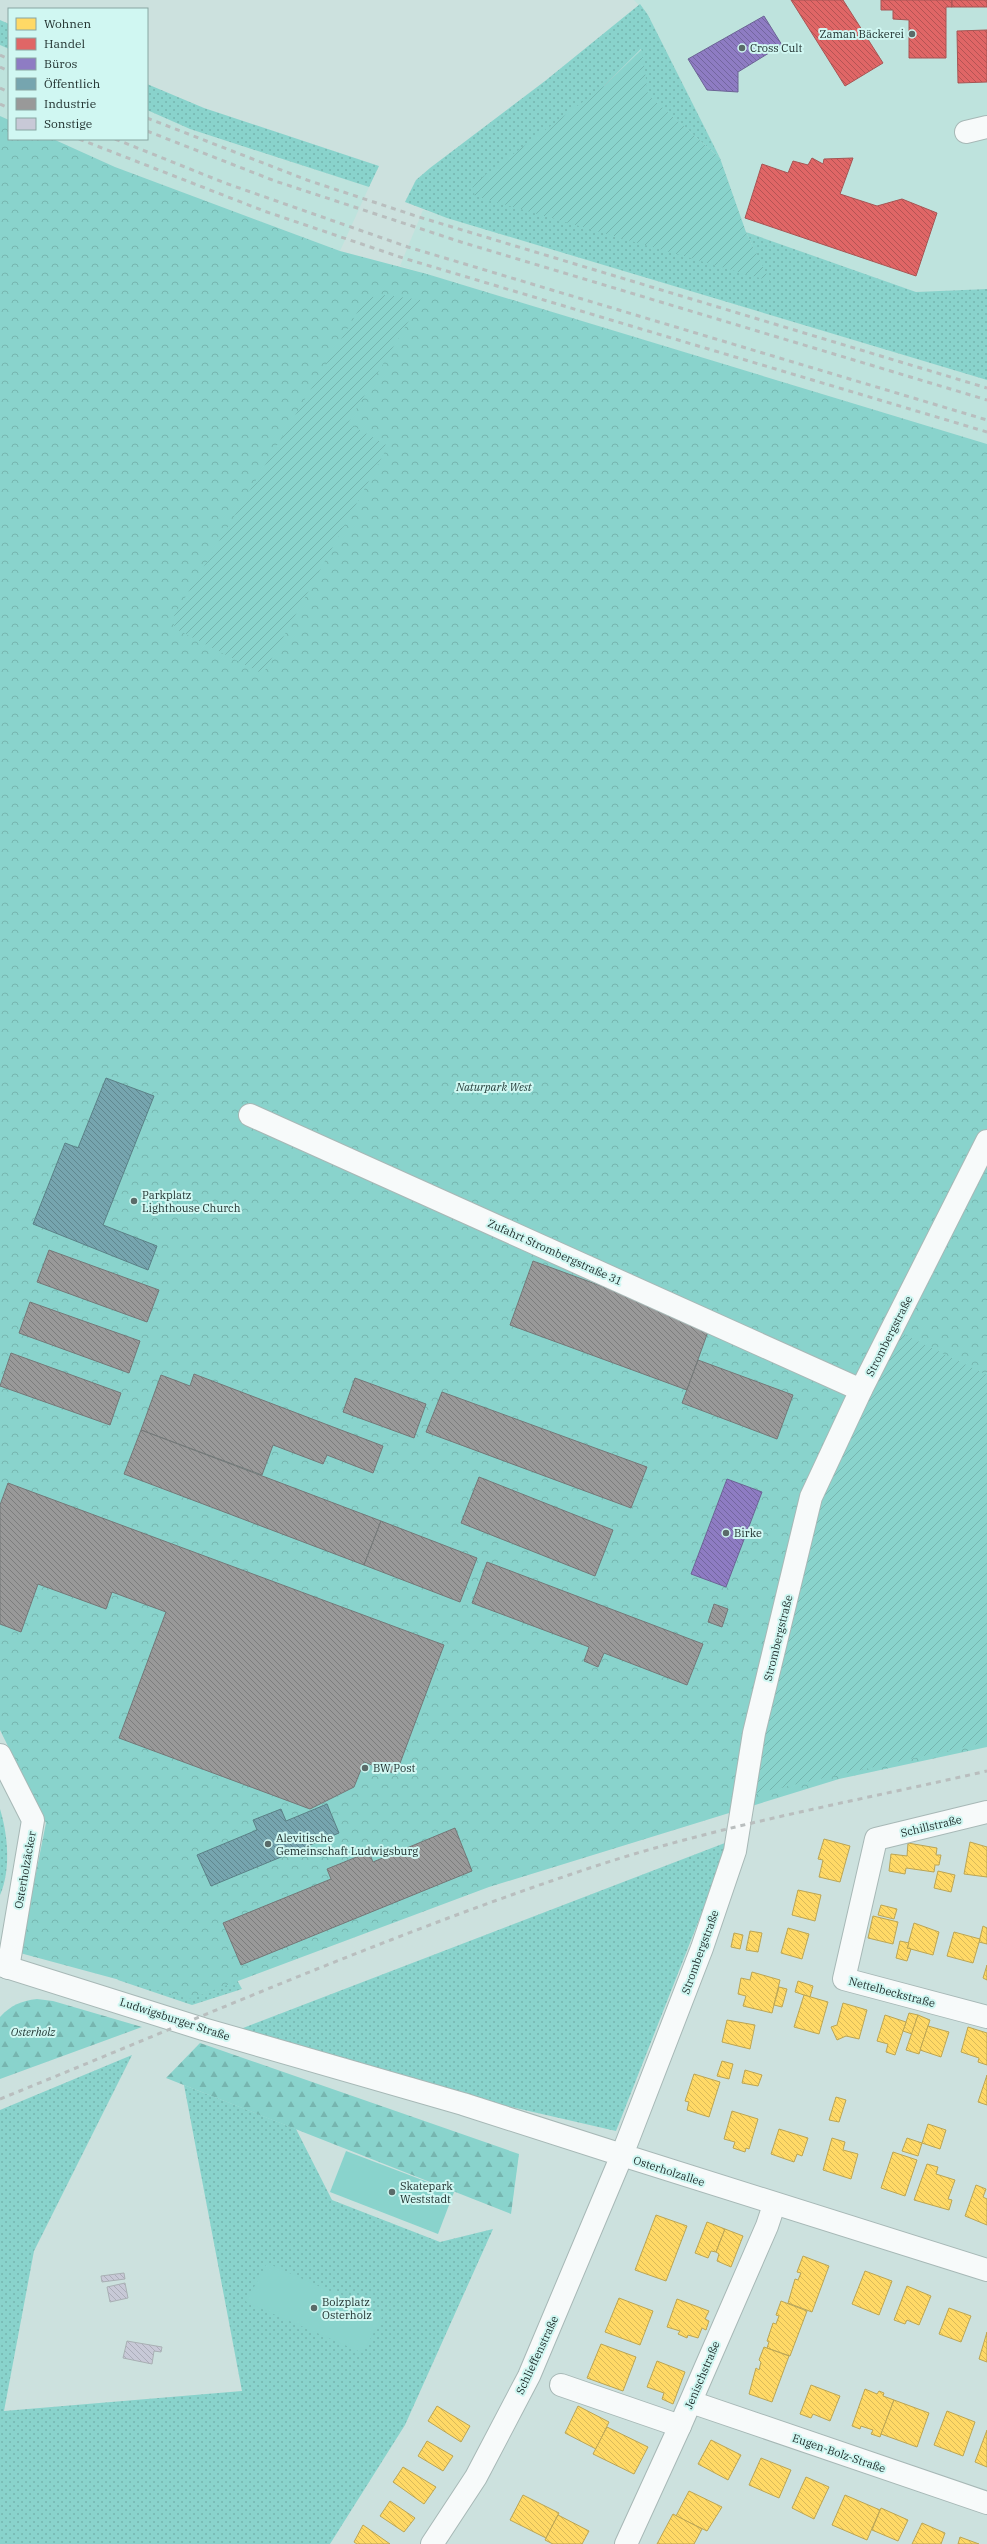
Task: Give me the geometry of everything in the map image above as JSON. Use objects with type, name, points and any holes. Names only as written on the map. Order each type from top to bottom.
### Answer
[{"type":"street","points":[[966,132],[987,127]]},
{"type":"street","name":"Zufahrt Strombergstraße 31","points":[[250,1114],[861,1390]]},
{"type":"street","name":"Strombergstraße","points":[[622,2156],[702,1948],[736,1851],[754,1733],[811,1497],[861,1390],[987,1141]]},
{"type":"street","name":"Osterholzäcker","points":[[0,1755],[33,1820],[4,1966]]},
{"type":"street","name":"Schillstraße","points":[[876,1839],[987,1812]]},
{"type":"street","name":"Nettelbeckstraße","points":[[876,1839],[844,1979],[987,2017]]},
{"type":"street","name":"Ludwigsburger Straße","points":[[4,1966],[203,2029],[351,2070]]},
{"type":"street","name":"Osterholzallee","points":[[351,2070],[774,2205],[987,2270]]},
{"type":"street","name":"Schlieffenstraße","points":[[432,2544],[476,2477],[529,2376],[622,2156]]},
{"type":"street","name":"Jenischstraße","points":[[626,2544],[691,2402],[767,2226],[774,2205]]},
{"type":"street","points":[[561,2385],[680,2426]]},
{"type":"street","name":"Eugen-Bolz-Straße","points":[[691,2402],[987,2503]]},
{"type":"shaded area","points":[[634,0],[987,0],[987,289],[916,292],[746,232],[720,158],[648,15]]},
{"type":"shaded area","points":[[0,45],[8,49],[8,120],[0,116]]},
{"type":"shaded area","points":[[148,110],[190,129],[369,187],[340,251],[115,167],[55,140],[148,140]]},
{"type":"shaded area","points":[[423,210],[987,380],[987,444],[400,266]]},
{"type":"green space","points":[[640,4],[648,15],[720,158],[647,95],[641,49],[604,86],[769,281],[746,232],[916,292],[987,289],[987,380],[447,218],[405,202],[416,180],[430,168],[545,81]]},
{"type":"green space","points":[[0,20],[8,24],[8,49],[0,45]]},
{"type":"green space","points":[[642,49],[648,95],[720,158],[746,232],[770,281],[475,196],[472,185],[604,86]]},
{"type":"green space","points":[[148,84],[204,108],[379,166],[369,187],[190,129],[148,110]]},
{"type":"green space","name":"Naturpark West","points":[[0,116],[8,120],[8,140],[55,140],[115,167],[340,251],[427,274],[987,444],[987,1747],[839,1779],[489,1887],[190,1999],[20,1953],[46,1823],[0,1730]]},
{"type":"green space","points":[[386,295],[421,300],[348,423],[388,446],[263,674],[176,629],[173,623],[174,616],[366,298]]},
{"type":"green space","points":[[893,1329],[987,1375],[987,1742],[743,1796],[811,1497]]},
{"type":"green space","points":[[0,1809],[5,1830],[7,1864],[6,1875],[0,1895]]},
{"type":"green space","points":[[730,1841],[616,2131],[380,2077],[225,2035]]},
{"type":"green space","points":[[95,1929],[237,1980],[242,1989],[192,2005],[118,1980]]},
{"type":"green space","name":"Osterholz","points":[[37,1999],[53,2001],[142,2027],[0,2079],[0,2017],[8,2009],[17,2004]]},
{"type":"green space","points":[[200,2043],[519,2154],[511,2214],[166,2078]]},
{"type":"green space","points":[[132,2055],[34,2251],[4,2411],[242,2391],[184,2085],[296,2129],[332,2200],[440,2242],[493,2229],[405,2425],[330,2544],[0,2544],[0,2110]]},
{"type":"green space","name":"Skatepark Weststadt","points":[[346,2151],[454,2192],[438,2234],[330,2192]]},
{"type":"green space","name":"Bolzplatz Osterholz","points":[[267,2263],[383,2315],[363,2353],[246,2302]]},
{"type":"building: Wohnen","points":[[824,1839],[850,1846],[840,1882],[819,1877],[823,1860],[818,1859]]},
{"type":"building: Wohnen","points":[[970,1842],[987,1847],[987,1877],[964,1874]]},
{"type":"building: Wohnen","points":[[908,1843],[937,1848],[936,1855],[941,1855],[939,1865],[935,1865],[934,1872],[906,1868],[905,1874],[889,1871],[891,1854],[907,1856]]},
{"type":"building: Wohnen","points":[[938,1871],[955,1875],[951,1892],[934,1888]]},
{"type":"building: Wohnen","points":[[798,1890],[821,1895],[815,1921],[792,1915]]},
{"type":"building: Wohnen","points":[[881,1905],[897,1909],[894,1919],[878,1915]]},
{"type":"building: Wohnen","points":[[873,1916],[898,1922],[893,1944],[868,1938]]},
{"type":"building: Wohnen","points":[[914,1923],[939,1932],[933,1955],[907,1948]]},
{"type":"building: Wohnen","points":[[983,1926],[987,1928],[987,1944],[979,1942]]},
{"type":"building: Wohnen","points":[[788,1928],[809,1934],[802,1959],[781,1953]]},
{"type":"building: Wohnen","points":[[750,1931],[762,1933],[758,1952],[746,1950]]},
{"type":"building: Wohnen","points":[[954,1932],[980,1939],[973,1963],[947,1956]]},
{"type":"building: Wohnen","points":[[734,1933],[743,1935],[740,1949],[731,1947]]},
{"type":"building: Wohnen","points":[[900,1941],[909,1943],[907,1948],[911,1949],[907,1961],[896,1958]]},
{"type":"building: Wohnen","points":[[987,1965],[987,1980],[983,1978]]},
{"type":"building: Wohnen","points":[[752,1972],[780,1980],[772,2013],[743,2006],[746,1996],[738,1994],[741,1978],[750,1980]]},
{"type":"building: Wohnen","points":[[798,1981],[813,1986],[810,1997],[795,1992]]},
{"type":"building: Wohnen","points":[[779,1987],[787,1989],[782,2007],[774,2005]]},
{"type":"building: Wohnen","points":[[804,1995],[828,2002],[819,2034],[794,2027]]},
{"type":"building: Wohnen","points":[[843,2003],[867,2010],[859,2039],[846,2036],[837,2040],[831,2027],[837,2025]]},
{"type":"building: Wohnen","points":[[909,2013],[918,2015],[912,2034],[903,2031]]},
{"type":"building: Wohnen","points":[[885,2015],[906,2022],[895,2055],[886,2052],[888,2044],[877,2041]]},
{"type":"building: Wohnen","points":[[918,2015],[930,2020],[919,2054],[906,2050]]},
{"type":"building: Wohnen","points":[[727,2020],[755,2025],[750,2049],[722,2042]]},
{"type":"building: Wohnen","points":[[928,2026],[949,2032],[941,2057],[920,2050]]},
{"type":"building: Wohnen","points":[[968,2027],[987,2033],[987,2065],[978,2062],[979,2058],[961,2052]]},
{"type":"building: Wohnen","points":[[722,2061],[733,2064],[729,2079],[717,2076]]},
{"type":"building: Wohnen","points":[[745,2070],[762,2075],[758,2086],[742,2083]]},
{"type":"building: Wohnen","points":[[694,2074],[720,2082],[709,2117],[687,2110],[689,2102],[685,2101]]},
{"type":"building: Wohnen","points":[[987,2075],[987,2105],[978,2102]]},
{"type":"building: Wohnen","points":[[836,2097],[846,2100],[839,2122],[829,2120]]},
{"type":"building: Wohnen","points":[[732,2111],[758,2119],[749,2149],[746,2148],[745,2152],[733,2148],[735,2142],[724,2139]]},
{"type":"building: Wohnen","points":[[928,2124],[946,2130],[940,2149],[922,2143]]},
{"type":"building: Wohnen","points":[[779,2129],[808,2138],[802,2156],[797,2154],[794,2162],[771,2154]]},
{"type":"building: Wohnen","points":[[832,2138],[845,2142],[843,2150],[858,2154],[851,2179],[823,2170]]},
{"type":"building: Wohnen","points":[[907,2138],[922,2143],[918,2156],[902,2151]]},
{"type":"building: Wohnen","points":[[893,2152],[917,2160],[905,2196],[881,2188]]},
{"type":"building: Wohnen","points":[[927,2164],[938,2167],[936,2174],[955,2180],[948,2199],[952,2200],[949,2210],[914,2200]]},
{"type":"building: Wohnen","points":[[976,2185],[986,2189],[983,2197],[987,2199],[987,2225],[965,2216]]},
{"type":"building: Wohnen","points":[[656,2215],[687,2226],[666,2281],[635,2270]]},
{"type":"building: Wohnen","points":[[707,2222],[725,2229],[716,2252],[711,2251],[708,2258],[695,2253]]},
{"type":"building: Wohnen","points":[[725,2229],[743,2236],[731,2267],[717,2261],[719,2254],[716,2252]]},
{"type":"building: Wohnen","points":[[803,2256],[829,2266],[812,2312],[788,2303],[795,2279],[798,2280],[801,2273],[797,2272]]},
{"type":"building: Wohnen","points":[[865,2271],[892,2281],[879,2315],[852,2304]]},
{"type":"building: Wohnen","points":[[907,2286],[931,2296],[919,2325],[907,2320],[905,2324],[894,2320]]},
{"type":"building: Wohnen","points":[[619,2298],[653,2311],[640,2345],[605,2332]]},
{"type":"building: Wohnen","points":[[677,2299],[709,2311],[705,2319],[709,2321],[706,2330],[702,2328],[698,2338],[688,2335],[687,2338],[678,2334],[680,2331],[667,2327]]},
{"type":"building: Wohnen","points":[[781,2301],[807,2311],[790,2356],[767,2348],[769,2342],[767,2341],[773,2323],[776,2324],[779,2316],[776,2315]]},
{"type":"building: Wohnen","points":[[949,2308],[971,2316],[961,2342],[939,2334]]},
{"type":"building: Wohnen","points":[[987,2332],[987,2362],[979,2359]]},
{"type":"building: Wohnen","points":[[601,2344],[636,2357],[623,2391],[587,2378]]},
{"type":"building: Wohnen","points":[[764,2347],[789,2356],[772,2402],[749,2394],[756,2368],[759,2370],[761,2362],[759,2360]]},
{"type":"building: Wohnen","points":[[657,2361],[685,2372],[673,2404],[662,2399],[664,2393],[647,2387]]},
{"type":"building: Wohnen","points":[[811,2385],[840,2396],[830,2421],[813,2414],[811,2418],[800,2414]]},
{"type":"building: Wohnen","points":[[865,2389],[877,2394],[879,2391],[884,2393],[883,2396],[894,2400],[880,2437],[871,2434],[873,2430],[861,2426],[860,2429],[852,2426]]},
{"type":"building: Wohnen","points":[[894,2400],[929,2413],[917,2447],[881,2434]]},
{"type":"building: Wohnen","points":[[437,2406],[470,2426],[461,2442],[428,2421]]},
{"type":"building: Wohnen","points":[[578,2406],[609,2422],[596,2449],[565,2433]]},
{"type":"building: Wohnen","points":[[947,2411],[975,2422],[963,2456],[934,2445]]},
{"type":"building: Wohnen","points":[[607,2427],[648,2447],[634,2474],[593,2454]]},
{"type":"building: Wohnen","points":[[987,2430],[987,2467],[975,2462]]},
{"type":"building: Wohnen","points":[[711,2440],[741,2455],[728,2480],[698,2464]]},
{"type":"building: Wohnen","points":[[427,2441],[453,2456],[443,2471],[418,2456]]},
{"type":"building: Wohnen","points":[[761,2458],[791,2470],[779,2498],[749,2485]]},
{"type":"building: Wohnen","points":[[403,2467],[436,2487],[424,2504],[393,2482]]},
{"type":"building: Wohnen","points":[[806,2477],[829,2487],[814,2519],[792,2508]]},
{"type":"building: Wohnen","points":[[689,2491],[722,2507],[707,2531],[676,2516]]},
{"type":"building: Wohnen","points":[[523,2495],[559,2513],[546,2538],[510,2520]]},
{"type":"building: Wohnen","points":[[845,2495],[880,2510],[867,2540],[832,2525]]},
{"type":"building: Wohnen","points":[[390,2501],[415,2518],[404,2532],[380,2516]]},
{"type":"building: Wohnen","points":[[881,2508],[908,2520],[898,2541],[872,2530]]},
{"type":"building: Wohnen","points":[[673,2514],[702,2529],[694,2544],[657,2544]]},
{"type":"building: Wohnen","points":[[558,2515],[589,2531],[582,2544],[553,2544],[545,2540]]},
{"type":"building: Wohnen","points":[[922,2523],[945,2533],[941,2544],[912,2544]]},
{"type":"building: Wohnen","points":[[363,2525],[390,2544],[357,2544],[354,2542]]},
{"type":"building: Wohnen","points":[[960,2537],[979,2544],[958,2544]]},
{"type":"building: Handel","points":[[791,0],[843,0],[883,63],[845,86]]},
{"type":"building: Handel","points":[[881,0],[952,0],[952,7],[946,7],[946,58],[909,58],[909,20],[893,19],[893,10],[881,10]]},
{"type":"building: Handel","points":[[952,0],[987,0],[987,7],[952,7]]},
{"type":"building: Handel","points":[[987,30],[987,82],[958,83],[957,31]]},
{"type":"building: Handel","points":[[812,158],[823,164],[824,159],[853,158],[840,194],[877,206],[902,199],[937,213],[916,276],[745,218],[762,164],[788,173],[793,161],[808,165]]},
{"type":"building: Büros","points":[[764,16],[782,45],[738,72],[738,92],[707,90],[688,59]]},
{"type":"building: Büros","name":"Birke","points":[[727,1479],[762,1492],[726,1587],[691,1574]]},
{"type":"building: Öffentlich","points":[[106,1078],[154,1096],[103,1225],[157,1246],[148,1270],[33,1224],[65,1143],[78,1148]]},
{"type":"building: Öffentlich","name":"Alevitische Gemeinschaft Ludwigsburg","points":[[327,1804],[339,1833],[211,1886],[197,1855],[257,1830],[253,1820],[281,1809],[286,1821]]},
{"type":"building: Industrie","points":[[49,1250],[159,1290],[147,1322],[37,1282]]},
{"type":"building: Industrie","points":[[533,1261],[710,1326],[687,1390],[510,1325]]},
{"type":"building: Industrie","points":[[30,1302],[140,1341],[129,1373],[19,1333]]},
{"type":"building: Industrie","points":[[11,1353],[121,1393],[110,1425],[0,1386]]},
{"type":"building: Industrie","points":[[698,1360],[793,1395],[777,1439],[682,1403]]},
{"type":"building: Industrie","points":[[194,1374],[383,1446],[373,1473],[327,1455],[323,1464],[273,1445],[262,1475],[141,1430],[161,1375],[190,1386]]},
{"type":"building: Industrie","points":[[355,1378],[426,1404],[414,1438],[343,1412]]},
{"type":"building: Industrie","points":[[442,1392],[647,1467],[631,1508],[426,1432]]},
{"type":"building: Industrie","points":[[141,1430],[381,1521],[364,1565],[124,1474]]},
{"type":"building: Industrie","points":[[479,1477],[613,1530],[595,1576],[461,1523]]},
{"type":"building: Industrie","points":[[8,1483],[444,1645],[396,1774],[364,1762],[354,1787],[310,1809],[119,1738],[166,1612],[112,1592],[106,1609],[38,1584],[21,1632],[0,1624],[0,1505]]},
{"type":"building: Industrie","points":[[381,1521],[477,1558],[460,1602],[364,1565]]},
{"type":"building: Industrie","points":[[487,1562],[703,1644],[687,1685],[604,1653],[598,1667],[584,1661],[589,1647],[472,1603]]},
{"type":"building: Industrie","points":[[714,1604],[728,1609],[722,1627],[708,1622]]},
{"type":"building: Industrie","points":[[455,1828],[472,1871],[241,1965],[223,1923],[331,1879],[327,1869],[369,1852],[373,1862]]},
{"type":"building: Sonstige","points":[[124,2273],[125,2279],[102,2282],[101,2276]]},
{"type":"building: Sonstige","points":[[125,2283],[128,2298],[110,2302],[107,2287]]},
{"type":"building: Sonstige","points":[[127,2341],[162,2347],[161,2352],[154,2351],[152,2364],[123,2358]]},
{"type":"railway","points":[[0,55],[8,59]]},
{"type":"railway","points":[[0,67],[8,71]]},
{"type":"railway","points":[[0,88],[8,92]]},
{"type":"railway","points":[[0,104],[8,108]]},
{"type":"railway","points":[[148,118],[307,180],[419,217],[987,388]]},
{"type":"railway","points":[[148,131],[275,181],[461,242],[987,400]]},
{"type":"railway","points":[[82,140],[264,211],[403,258],[987,432]]},
{"type":"railway","points":[[118,140],[225,183],[408,247],[987,420]]},
{"type":"railway","points":[[0,2099],[225,2006],[376,1946],[528,1889],[605,1863],[651,1849],[746,1824],[987,1771]]},
{"type":"place","name":"Zaman Bäckerei","points":[[912,34]]},
{"type":"place","name":"Cross Cult","points":[[742,48]]},
{"type":"place","name":"Parkplatz Lighthouse Church","points":[[134,1201]]},
{"type":"place","name":"Birke","points":[[726,1533]]},
{"type":"place","name":"BW Post","points":[[365,1768]]},
{"type":"place","name":"Alevitische Gemeinschaft Ludwigsburg","points":[[268,1844]]},
{"type":"place","name":"Skatepark Weststadt","points":[[392,2192]]},
{"type":"place","name":"Bolzplatz Osterholz","points":[[314,2308]]}]
